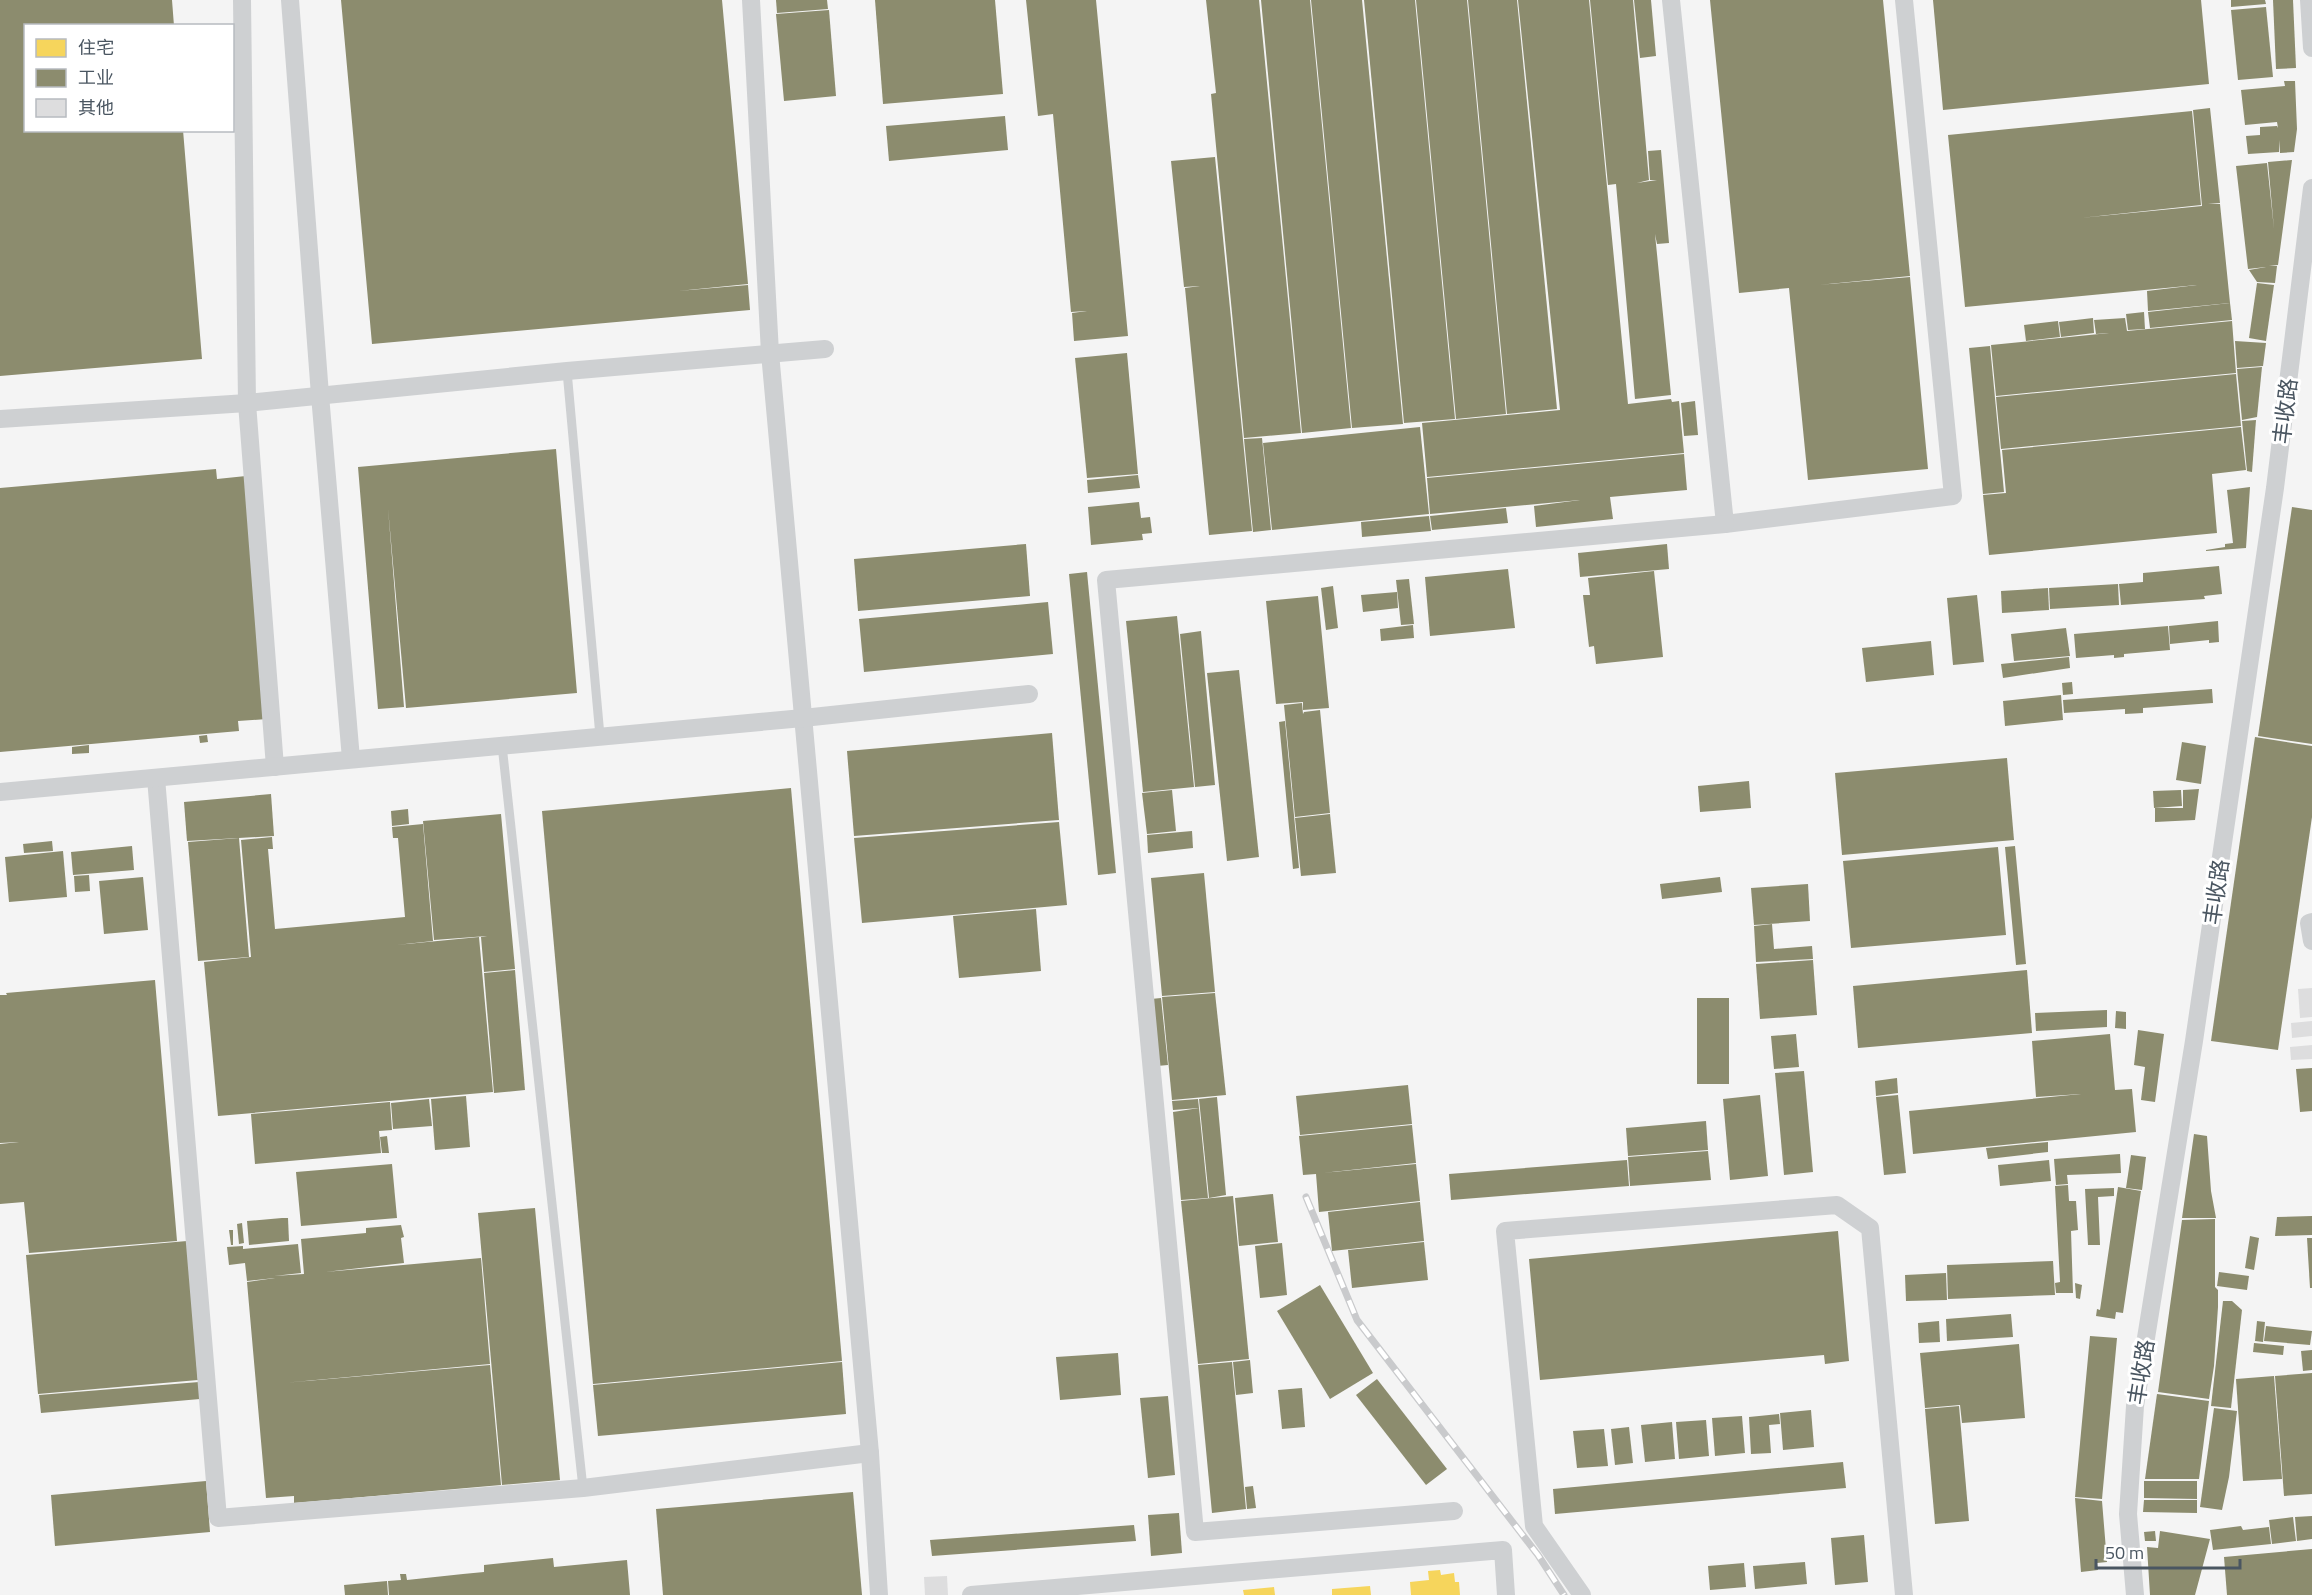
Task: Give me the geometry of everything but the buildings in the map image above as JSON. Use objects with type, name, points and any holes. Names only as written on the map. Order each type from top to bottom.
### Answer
[{"type":"street","points":[[242,0],[247,404],[275,767]]},
{"type":"street","points":[[290,0],[320,396],[351,759]]},
{"type":"street","points":[[751,0],[770,353],[870,1453],[879,1595]]},
{"type":"street","points":[[1671,0],[1725,524]]},
{"type":"street","points":[[1454,1511],[1196,1532],[1106,580],[1725,524],[1953,496],[1904,0]]},
{"type":"street","points":[[2308,0],[2312,48]]},
{"type":"street","name":"丰收路","points":[[2135,1595],[2128,1514],[2135,1406],[2196,1029],[2273,500],[2312,188]]},
{"type":"street","points":[[0,419],[247,404],[567,371],[825,349]]},
{"type":"street","points":[[0,792],[803,718],[1029,694]]},
{"type":"street","points":[[156,777],[218,1518],[583,1488],[870,1453]]},
{"type":"street","points":[[2312,922],[2309,923],[2312,941]]},
{"type":"street","points":[[1582,1595],[1533,1526],[1504,1231],[1837,1204],[1870,1228],[1904,1595]]},
{"type":"street","points":[[971,1595],[1503,1550],[1506,1595]]},
{"type":"lane","points":[[567,371],[600,736]]},
{"type":"lane","points":[[502,745],[583,1488]]},
{"type":"railway","points":[[1306,1197],[1357,1320],[1538,1555],[1564,1595]]}]
